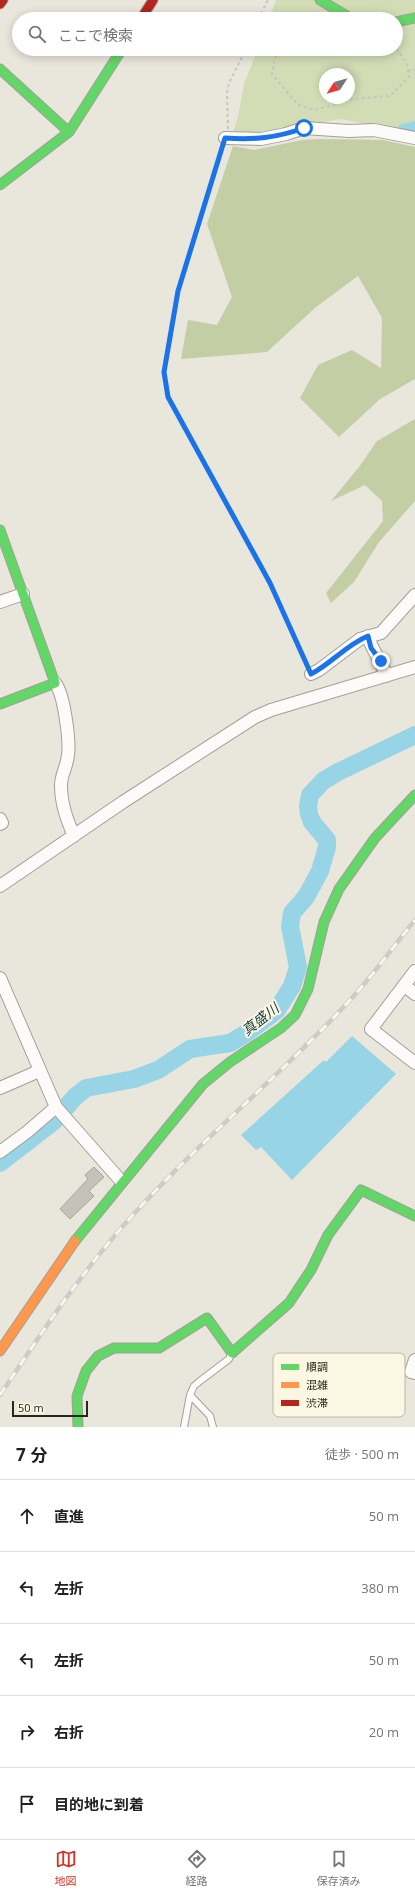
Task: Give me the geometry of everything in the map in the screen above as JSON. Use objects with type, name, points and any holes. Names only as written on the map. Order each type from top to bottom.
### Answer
[{"type":"street","points":[[0,4],[3,0]]},
{"type":"street","points":[[146,12],[154,0]]},
{"type":"street","points":[[320,0],[340,12]]},
{"type":"street","points":[[403,21],[415,18]]},
{"type":"street","points":[[0,185],[69,132],[118,56]]},
{"type":"street","points":[[0,69],[69,132]]},
{"type":"street","points":[[225,138],[261,139],[286,134],[304,128],[349,131],[374,130],[415,138]]},
{"type":"street","points":[[0,530],[55,683],[60,692],[68,746],[68,756],[61,781],[63,806],[66,820],[74,836]]},
{"type":"street","points":[[0,602],[23,594]]},
{"type":"street","points":[[311,674],[319,670],[351,645],[368,636],[381,633],[415,595]]},
{"type":"street","points":[[368,636],[371,648],[381,661],[386,676]]},
{"type":"street","points":[[0,886],[129,798],[255,717],[271,710],[415,667]]},
{"type":"street","points":[[0,704],[55,683]]},
{"type":"street","points":[[0,1351],[71,1246],[121,1181],[209,1078],[276,1031],[293,1017],[298,1010],[307,989],[324,923],[339,888],[363,854],[401,808],[415,795]]},
{"type":"street","points":[[0,819],[2,823],[0,824]]},
{"type":"street","points":[[415,971],[371,1029],[415,1063]]},
{"type":"street","points":[[0,978],[39,1071],[56,1107],[121,1181]]},
{"type":"street","points":[[404,985],[415,994]]},
{"type":"street","points":[[0,1088],[39,1071]]},
{"type":"street","points":[[0,1152],[27,1132],[56,1107]]},
{"type":"street","points":[[78,1427],[78,1396],[86,1371],[98,1356],[114,1348],[159,1348],[207,1318],[232,1353],[260,1330],[289,1303],[311,1270],[328,1234],[361,1190],[415,1216]]},
{"type":"street","points":[[415,1360],[411,1372],[415,1373]]},
{"type":"lane","points":[[184,1427],[190,1396],[194,1386],[229,1359],[232,1353]]},
{"type":"lane","points":[[190,1396],[210,1416],[213,1427]]},
{"type":"path","points":[[262,12],[268,0]]},
{"type":"path","points":[[242,56],[229,83],[227,92],[228,130],[178,291],[164,372],[168,397],[270,583],[311,674]]},
{"type":"path","points":[[276,56],[272,74],[298,105],[315,110],[354,99],[390,96],[408,77],[407,63],[402,56]]},
{"type":"path","points":[[408,71],[415,70]]},
{"type":"green space","points":[[276,0],[415,0],[415,134],[341,119],[261,132],[233,132],[238,117],[244,84],[255,56],[403,56],[403,12],[272,12]]},
{"type":"green space","points":[[302,140],[383,140],[415,147],[415,379],[380,399],[339,437],[300,398],[318,365],[352,350],[381,368],[382,318],[358,276],[316,307],[267,352],[181,359],[188,320],[217,325],[232,297],[207,224],[233,146],[254,150]]},
{"type":"green space","points":[[415,419],[415,501],[379,542],[354,582],[331,603],[326,593],[383,521],[382,501],[365,485],[331,501],[359,467],[377,441]]},
{"type":"water","points":[[415,121],[415,133],[399,129],[399,125]]},
{"type":"water","points":[[352,1036],[396,1074],[292,1180],[261,1147],[256,1150],[241,1135],[324,1060],[326,1062]]},
{"type":"building","points":[[94,1167],[104,1177],[89,1191],[94,1196],[70,1219],[60,1209],[88,1179],[85,1175]]},
{"type":"waterway","name":"真盛川","points":[[0,1163],[53,1122],[75,1097],[86,1088],[134,1079],[158,1070],[190,1049],[230,1043],[245,1034],[277,1010],[292,986],[298,967],[290,926],[292,913],[306,897],[320,871],[327,847],[327,840],[312,822],[309,814],[308,806],[310,795],[323,781],[338,772],[415,735]]},
{"type":"railway","points":[[0,1395],[74,1287],[124,1225],[179,1167],[295,1056],[351,999],[368,980],[415,920]]},
{"type":"traffic: fast","points":[[320,0],[340,12]]},
{"type":"traffic: fast","points":[[403,21],[415,18]]},
{"type":"traffic: fast","points":[[0,185],[69,132],[118,56]]},
{"type":"traffic: fast","points":[[0,69],[69,132]]},
{"type":"traffic: fast","points":[[0,530],[55,683],[0,704]]},
{"type":"traffic: fast","points":[[75,1241],[203,1084],[230,1062],[281,1028],[295,1015],[308,989],[324,922],[339,889],[375,838],[415,795]]},
{"type":"traffic: fast","points":[[78,1427],[77,1396],[86,1371],[98,1356],[114,1348],[159,1348],[207,1318],[232,1353],[289,1303],[311,1270],[328,1235],[361,1190],[415,1216]]},
{"type":"traffic: slow","points":[[0,1351],[75,1241]]},
{"type":"traffic: jam","points":[[0,4],[3,0]]},
{"type":"traffic: jam","points":[[145,12],[153,0]]},
{"type":"route","points":[[304,128],[286,134],[261,139],[225,138],[178,291],[164,372],[168,397],[270,583],[311,674],[319,670],[351,645],[368,636],[371,648],[381,661]]}]
